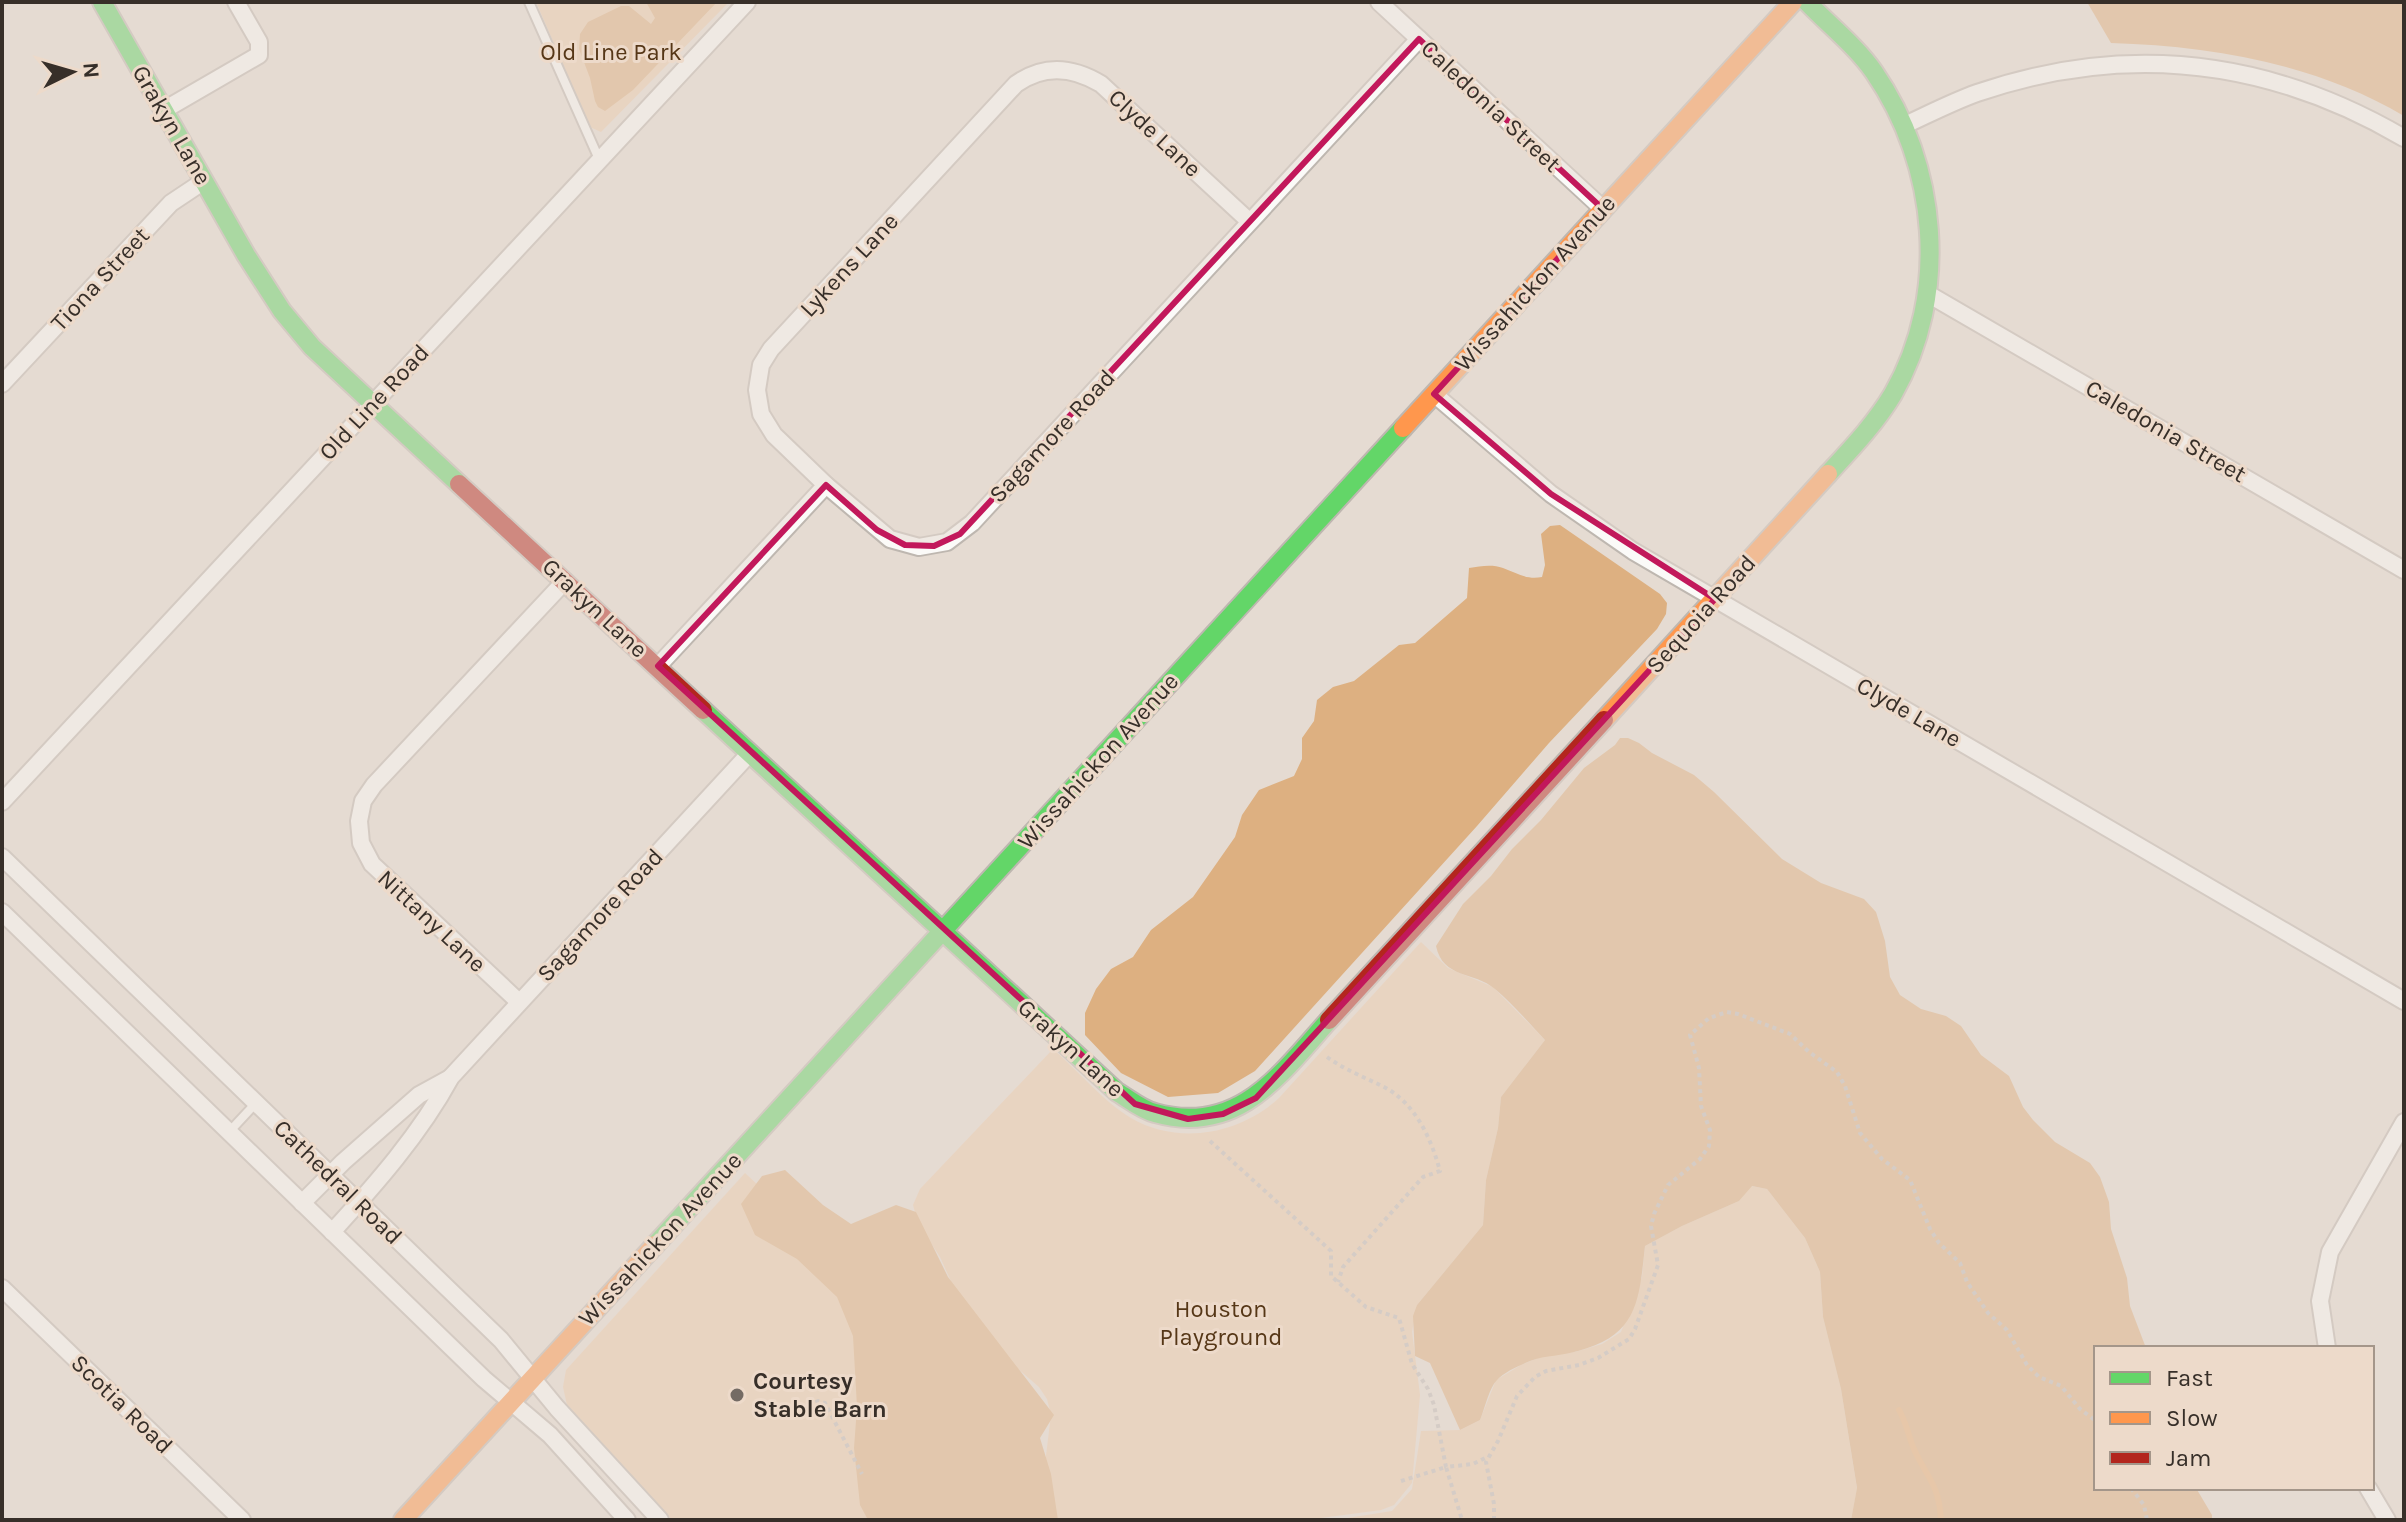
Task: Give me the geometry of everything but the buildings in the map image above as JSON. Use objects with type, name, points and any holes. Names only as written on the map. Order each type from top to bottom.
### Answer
[{"type":"street","name":"Grakyn Lane","points":[[102,2],[282,311],[312,347],[1117,1092],[1152,1113],[1188,1119]]},
{"type":"street","points":[[164,110],[259,55],[259,42],[236,2]]},
{"type":"street","name":"Old Line Road","points":[[2,802],[747,2]]},
{"type":"street","name":"Caledonia Street","points":[[1379,2],[1603,209]]},
{"type":"street","name":"Wissahickon Avenue","points":[[403,1520],[1793,2]]},
{"type":"street","name":"Sequoia Road","points":[[1188,1119],[1207,1118],[1239,1108],[1271,1084],[1849,451],[1895,391],[1911,355],[1928,294],[1932,257],[1930,215],[1921,169],[1905,125],[1872,70],[1807,2]]},
{"type":"street","name":"Sagamore Road","points":[[826,485],[877,530],[905,545],[934,546],[960,534],[1419,39]]},
{"type":"street","points":[[1905,125],[1977,93],[2039,75],[2098,65],[2162,64],[2232,71],[2294,87],[2351,109],[2404,138]]},
{"type":"street","name":"Clyde Lane","points":[[1047,70],[1076,71],[1101,84],[1250,222]]},
{"type":"street","name":"Lykens Lane","points":[[826,485],[774,435],[761,414],[757,376],[765,356],[1016,84],[1047,70]]},
{"type":"street","name":"Tiona Street","points":[[2,384],[171,203],[204,181]]},
{"type":"street","name":"Caledonia Street","points":[[1928,294],[2404,570]]},
{"type":"street","name":"Clyde Lane","points":[[1434,394],[1561,501],[1633,551],[2404,1001]]},
{"type":"street","points":[[658,666],[826,485]]},
{"type":"street","name":"Nittany Lane","points":[[519,1002],[379,873],[365,853],[359,832],[363,801],[374,785],[565,581]]},
{"type":"street","name":"Sagamore Road","points":[[332,1232],[359,1203],[434,1108],[451,1077],[750,753]]},
{"type":"street","name":"Cathedral Road","points":[[2,857],[501,1340],[557,1408],[660,1520]]},
{"type":"street","name":"Cathedral Road","points":[[2,912],[332,1232],[511,1402],[550,1435],[627,1520]]},
{"type":"street","name":"Sagamore Road","points":[[302,1203],[419,1095],[451,1077]]},
{"type":"street","points":[[2327,1346],[2320,1301],[2330,1252],[2404,1122]]},
{"type":"street","name":"Scotia Road","points":[[2,1288],[242,1520]]},
{"type":"street","points":[[2369,1490],[2387,1520]]},
{"type":"lane","points":[[529,2],[599,159]]},
{"type":"lane","points":[[229,1132],[256,1103]]},
{"type":"path","points":[[1401,1481],[1446,1467],[1480,1462],[1498,1441],[1517,1396],[1535,1377],[1553,1369],[1598,1358],[1633,1334],[1658,1265],[1652,1233],[1654,1214],[1668,1185],[1700,1159],[1709,1146],[1710,1130],[1701,1106],[1699,1068],[1690,1035],[1701,1022],[1727,1012],[1790,1034],[1837,1072],[1845,1086],[1860,1133],[1882,1159],[1910,1180],[1930,1229],[1939,1243],[1960,1263],[1967,1282],[1988,1313],[2000,1320],[2033,1373],[2061,1386],[2080,1409],[2094,1420]]},
{"type":"path","points":[[1327,1057],[1342,1068],[1385,1087],[1412,1111],[1428,1137],[1440,1171],[1423,1177],[1343,1267],[1338,1282]]},
{"type":"path","points":[[1210,1141],[1331,1251],[1331,1276],[1366,1307],[1399,1318],[1412,1364],[1431,1397],[1446,1467],[1462,1520]]},
{"type":"path","points":[[794,1413],[818,1401],[825,1403],[862,1474]]},
{"type":"path","points":[[1487,1457],[1485,1468],[1493,1499],[1494,1520]]},
{"type":"path","points":[[2133,1490],[2144,1505],[2147,1520]]},
{"type":"highlighted area","points":[[1419,39],[1603,209],[1434,394],[1551,494],[1715,599],[1256,1098],[1223,1114],[1188,1119],[1135,1104],[658,666],[826,485],[877,530],[905,545],[934,546],[960,534]]},
{"type":"green space","name":"Old Line Park","points":[[536,2],[729,2],[601,132],[590,127]]},
{"type":"green space","points":[[646,2],[717,2],[633,90],[605,111],[595,101],[579,49],[580,34],[588,22],[621,6],[629,6],[651,24],[655,18]]},
{"type":"green space","points":[[2087,2],[2404,2],[2404,116],[2335,83],[2262,61],[2187,48],[2111,43]]},
{"type":"green space","points":[[1560,525],[1660,594],[1667,603],[1666,614],[1657,629],[1549,743],[1255,1071],[1218,1093],[1168,1097],[1121,1073],[1085,1035],[1085,1013],[1096,989],[1111,969],[1133,957],[1151,930],[1193,897],[1235,837],[1242,815],[1259,790],[1294,776],[1302,759],[1302,738],[1314,721],[1317,700],[1333,687],[1354,681],[1399,645],[1415,643],[1467,598],[1469,568],[1495,566],[1526,577],[1542,577],[1545,565],[1541,534],[1550,526]]},
{"type":"green space","points":[[1620,738],[1628,738],[1694,775],[1782,859],[1821,883],[1864,899],[1876,912],[1885,941],[1890,977],[1900,995],[1921,1009],[1946,1016],[1961,1026],[1981,1055],[2009,1076],[2023,1107],[2033,1120],[2055,1142],[2090,1163],[2100,1177],[2109,1202],[2111,1229],[2127,1278],[2130,1306],[2145,1346],[2094,1346],[2094,1490],[2197,1490],[2212,1520],[1851,1520],[1857,1488],[1841,1389],[1823,1317],[1820,1272],[1805,1238],[1767,1189],[1752,1186],[1739,1201],[1645,1246],[1637,1299],[1632,1313],[1613,1336],[1578,1351],[1536,1359],[1508,1372],[1494,1384],[1480,1420],[1460,1430],[1430,1363],[1415,1356],[1413,1316],[1417,1305],[1483,1225],[1486,1180],[1498,1128],[1501,1097],[1545,1040],[1495,989],[1445,964],[1436,946],[1463,904],[1541,820],[1584,768]]},
{"type":"green space","name":"Houston Playground","points":[[1421,942],[1448,968],[1493,987],[1545,1040],[1501,1097],[1498,1128],[1486,1180],[1483,1225],[1417,1305],[1412,1332],[1420,1395],[1412,1483],[1394,1505],[1381,1510],[1306,1520],[1056,1520],[1043,1480],[1051,1415],[1047,1399],[959,1299],[940,1257],[918,1223],[913,1205],[920,1189],[1053,1049],[1111,1103],[1150,1127],[1169,1132],[1208,1132],[1246,1120],[1279,1098]]},
{"type":"green space","points":[[785,1170],[823,1205],[851,1224],[896,1205],[916,1212],[948,1277],[1054,1415],[1040,1438],[1051,1474],[1058,1520],[868,1520],[860,1505],[854,1448],[857,1407],[853,1336],[837,1297],[797,1259],[755,1235],[741,1204],[762,1176]]},
{"type":"green space","points":[[745,1173],[847,1268],[906,1520],[672,1520],[567,1405],[563,1387],[566,1370]]},
{"type":"green space","points":[[1751,1186],[1767,1189],[1805,1238],[1820,1272],[1823,1317],[1841,1389],[1857,1489],[1851,1520],[1335,1520],[1392,1511],[1412,1489],[1421,1431],[1460,1430],[1480,1420],[1496,1380],[1545,1355],[1575,1352],[1602,1344],[1621,1332],[1642,1277],[1645,1246],[1739,1201]]},
{"type":"waterway","points":[[1899,1410],[1913,1447],[1935,1489],[1941,1520]]},
{"type":"traffic: fast","points":[[102,2],[246,255],[282,311],[312,347],[459,484]]},
{"type":"traffic: fast","points":[[1807,2],[1867,62],[1896,108],[1912,147],[1923,188],[1929,230],[1929,273],[1923,315],[1911,355],[1886,405],[1828,474]]},
{"type":"traffic: fast","points":[[655,1245],[1403,428]]},
{"type":"traffic: fast","points":[[703,710],[1117,1092],[1145,1109],[1184,1118],[1210,1116],[1234,1108],[1274,1080],[1329,1020]]},
{"type":"traffic: slow","points":[[1403,428],[1793,2]]},
{"type":"traffic: slow","points":[[1604,720],[1828,474]]},
{"type":"traffic: slow","points":[[403,1520],[655,1245]]},
{"type":"traffic: jam","points":[[459,484],[703,710]]},
{"type":"traffic: jam","points":[[1329,1020],[1604,720]]},
{"type":"place","name":"Courtesy Stable Barn","points":[[737,1395]]}]
